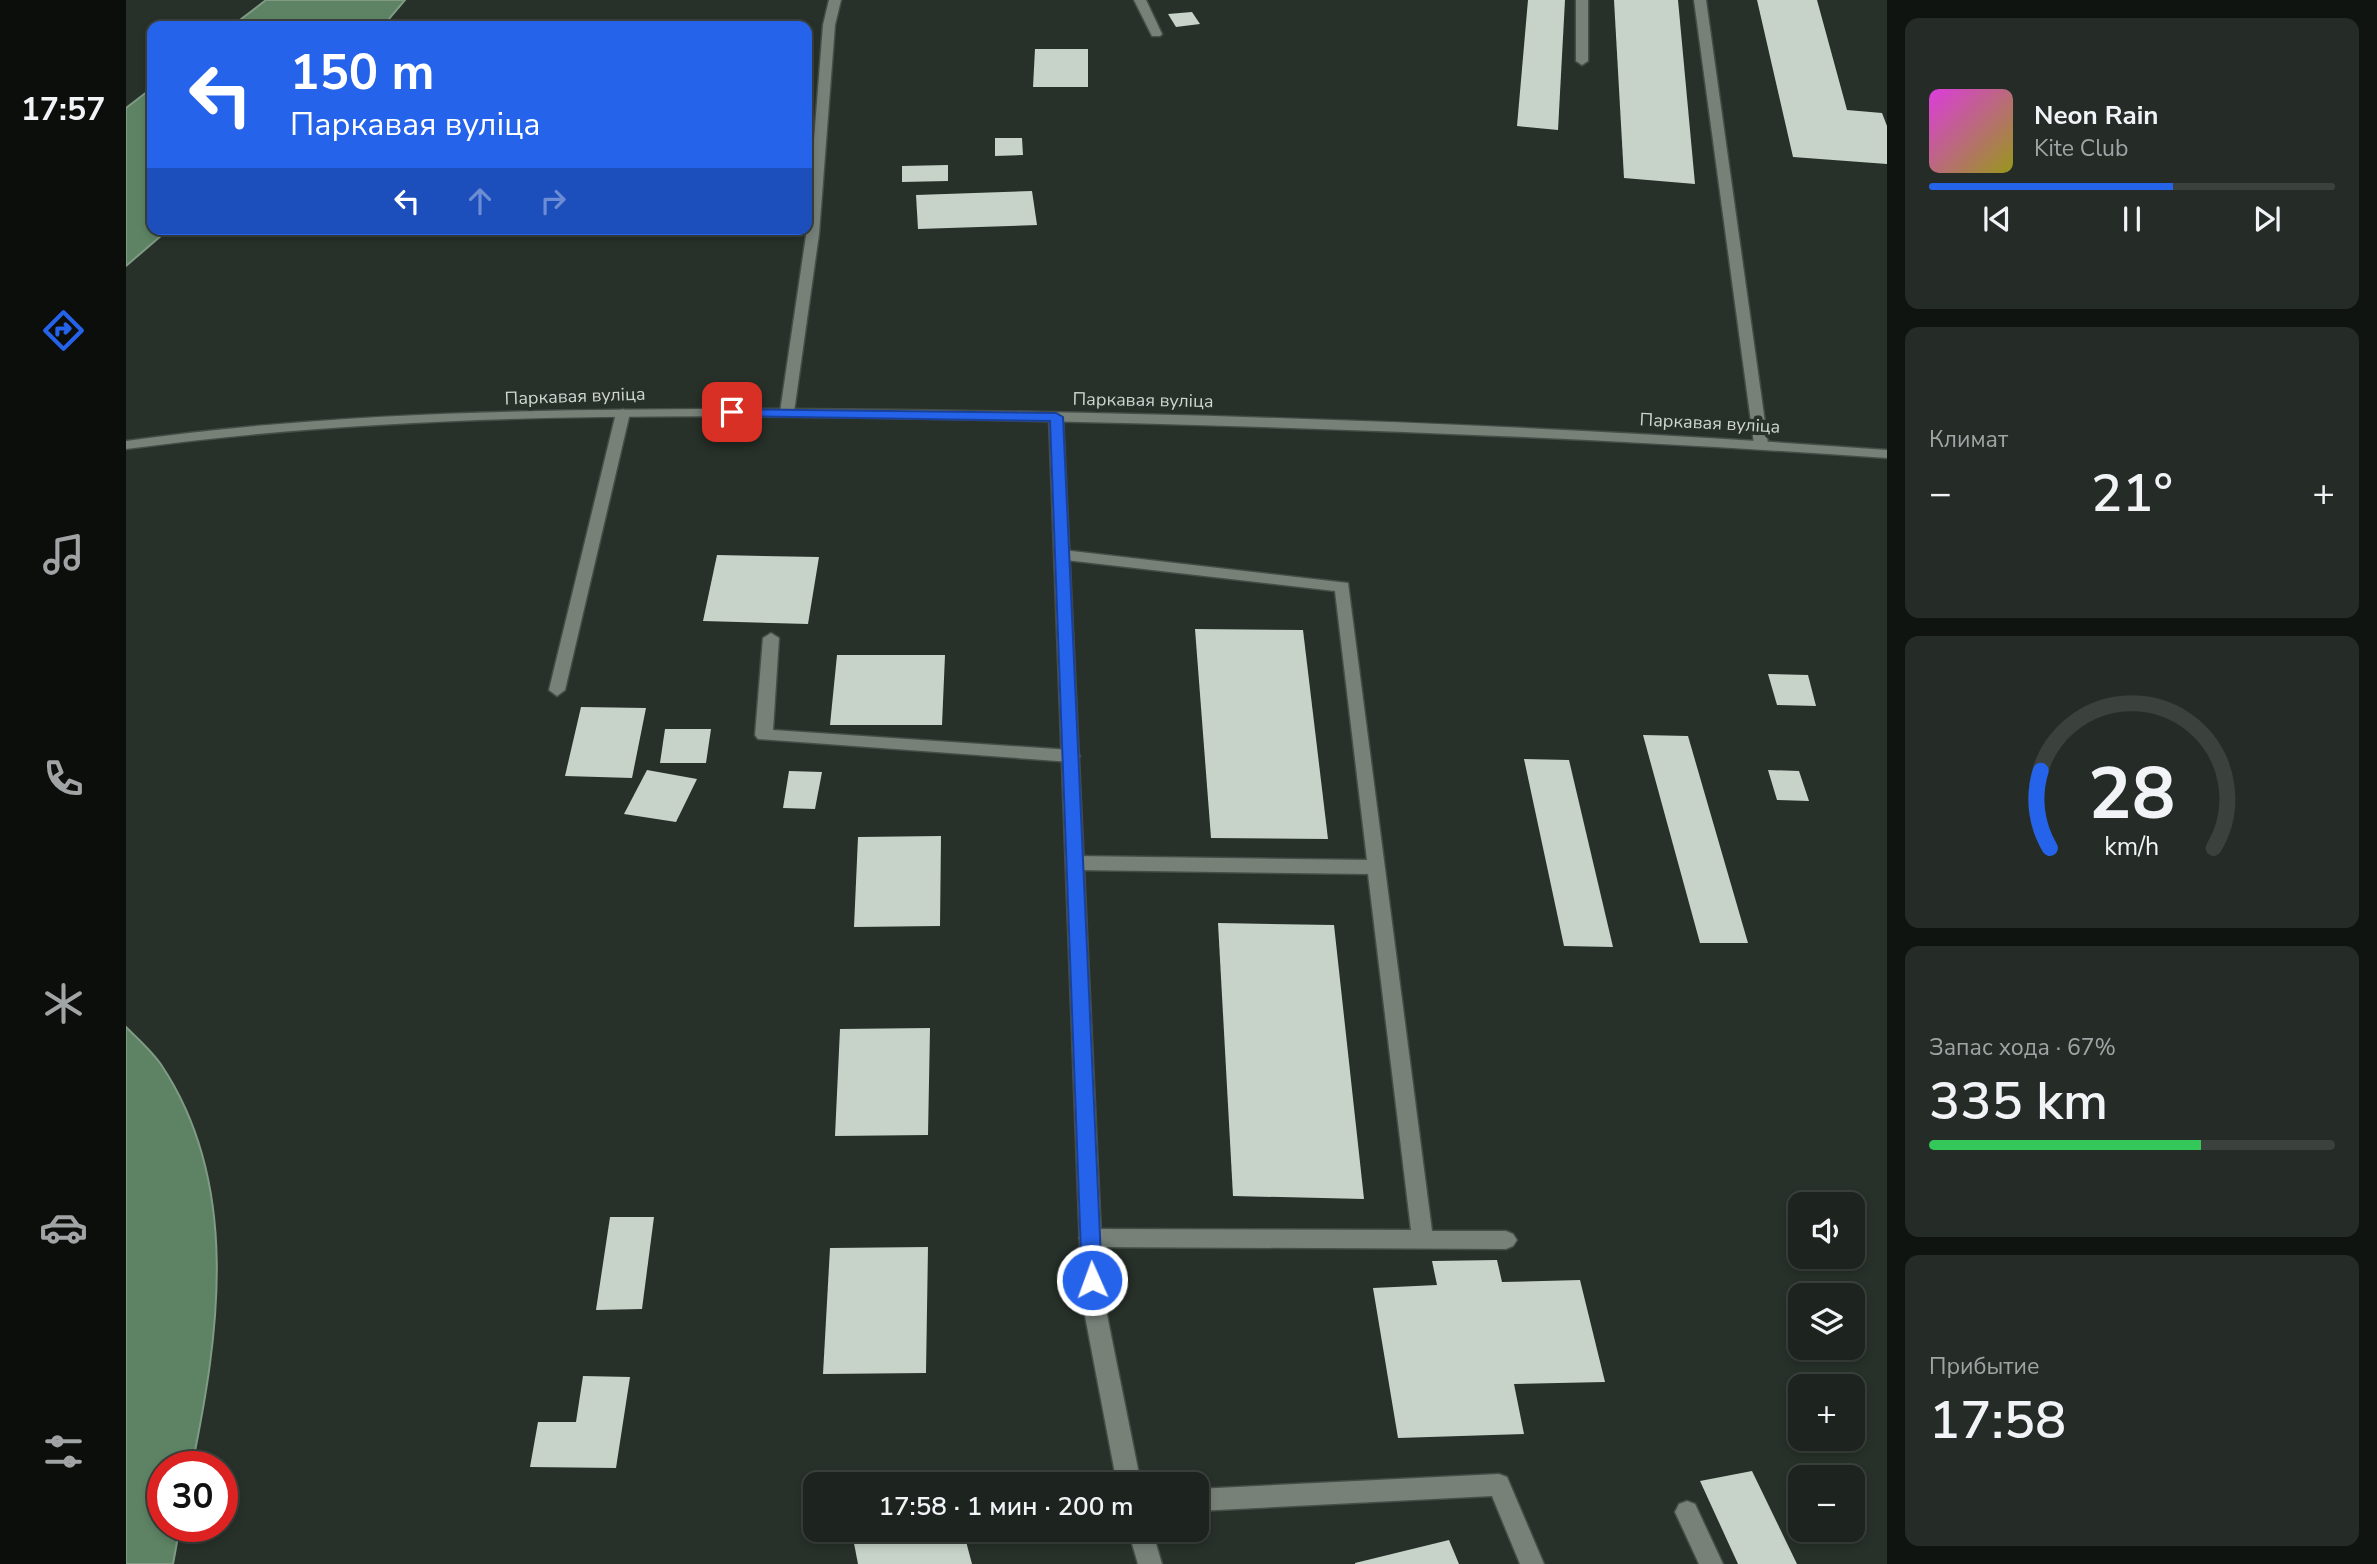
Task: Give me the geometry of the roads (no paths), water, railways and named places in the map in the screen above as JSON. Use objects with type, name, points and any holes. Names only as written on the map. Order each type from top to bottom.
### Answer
[{"type":"street","points":[[787,412],[813,234],[829,25],[835,0]]},
{"type":"street","points":[[1140,0],[1156,34]]},
{"type":"street","points":[[1581,0],[1582,61]]},
{"type":"street","points":[[1700,0],[1761,444]]},
{"type":"street","name":"Паркавая вуліца","points":[[126,445],[384,421],[623,413],[787,412],[1215,420],[1761,444],[1887,454]]},
{"type":"street","points":[[557,690],[623,413]]},
{"type":"street","points":[[1056,417],[1077,863],[1093,1300],[1127,1472]]},
{"type":"street","points":[[1063,555],[1342,587],[1423,1240]]},
{"type":"street","points":[[771,638],[764,735],[1072,756]]},
{"type":"street","points":[[1077,863],[1377,867]]},
{"type":"street","points":[[1090,1238],[1506,1240]]},
{"type":"street","points":[[1209,1499],[1499,1485],[1532,1564]]},
{"type":"street","points":[[1687,1511],[1710,1564]]},
{"type":"street","points":[[1144,1542],[1150,1564]]}]
